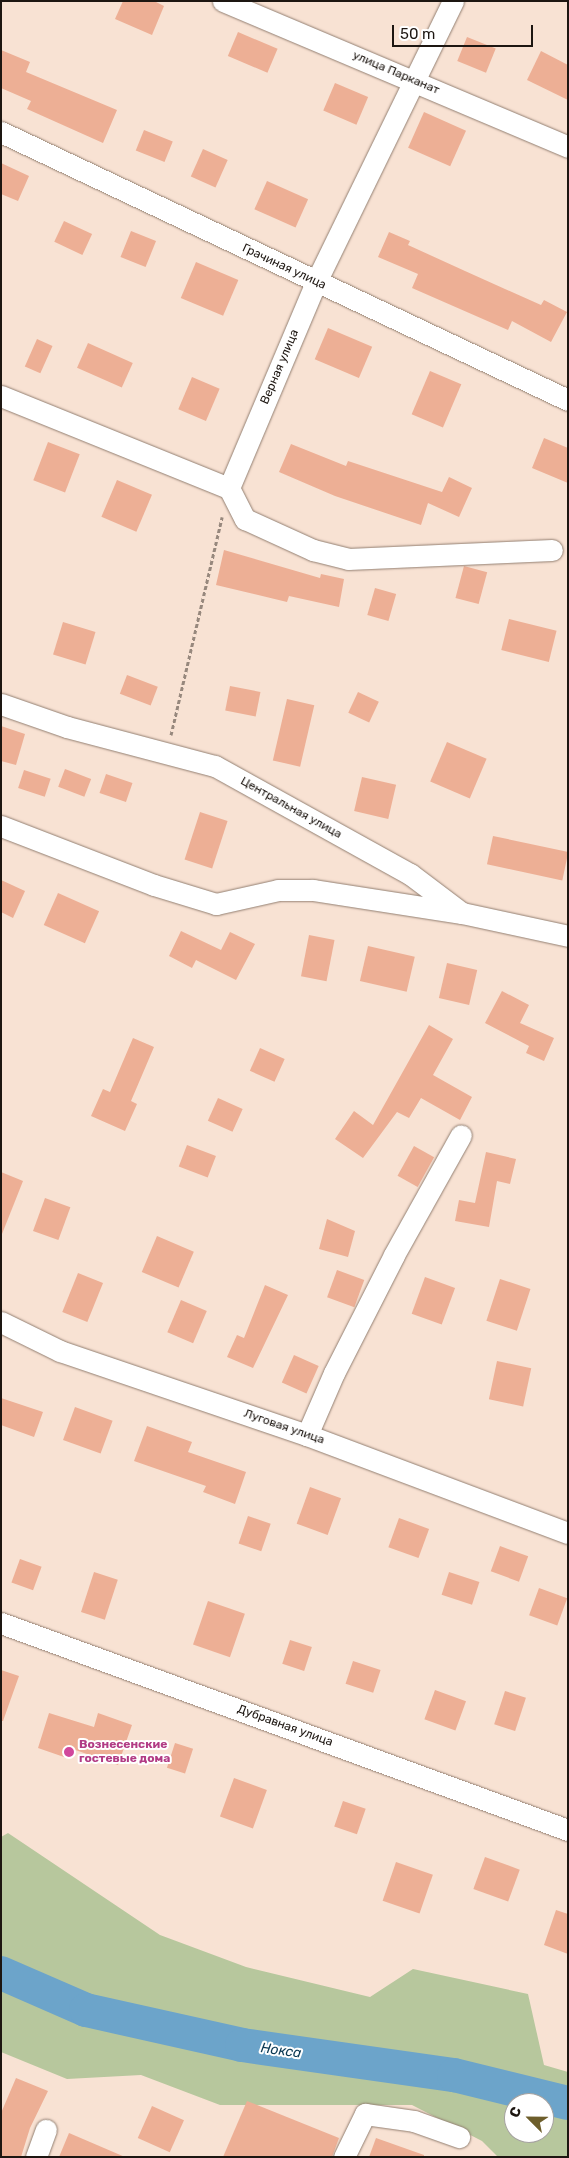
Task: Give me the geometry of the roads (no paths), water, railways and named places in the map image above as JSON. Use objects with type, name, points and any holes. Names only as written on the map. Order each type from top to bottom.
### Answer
[{"type":"street","name":"улица Парканат","points":[[223,1],[416,80],[568,147]]},
{"type":"street","name":"Верная улица","points":[[229,488],[316,282],[453,1]]},
{"type":"street","name":"Грачиная улица","points":[[1,132],[568,400]]},
{"type":"street","points":[[1,396],[229,488],[245,519],[312,550],[348,559],[552,550]]},
{"type":"street","name":"Центральная улица","points":[[1,704],[67,727],[215,766],[410,874],[462,913],[568,936]]},
{"type":"street","points":[[1,826],[154,885],[216,904],[278,890],[313,890],[462,913]]},
{"type":"street","points":[[307,1435],[334,1373],[390,1263],[461,1135]]},
{"type":"street","name":"Луговая улица","points":[[1,1322],[60,1351],[307,1435],[568,1533]]},
{"type":"street","name":"Дубравная улица","points":[[1,1623],[568,1830]]},
{"type":"street","points":[[344,2157],[365,2114],[414,2121],[459,2137]]},
{"type":"street","points":[[36,2157],[46,2130]]},
{"type":"waterway","name":"Нокса","points":[[1,1973],[86,2010],[242,2045],[454,2075],[568,2103]]},
{"type":"place","name":"Вознесенские гостевые дома","points":[[69,1752]]}]
